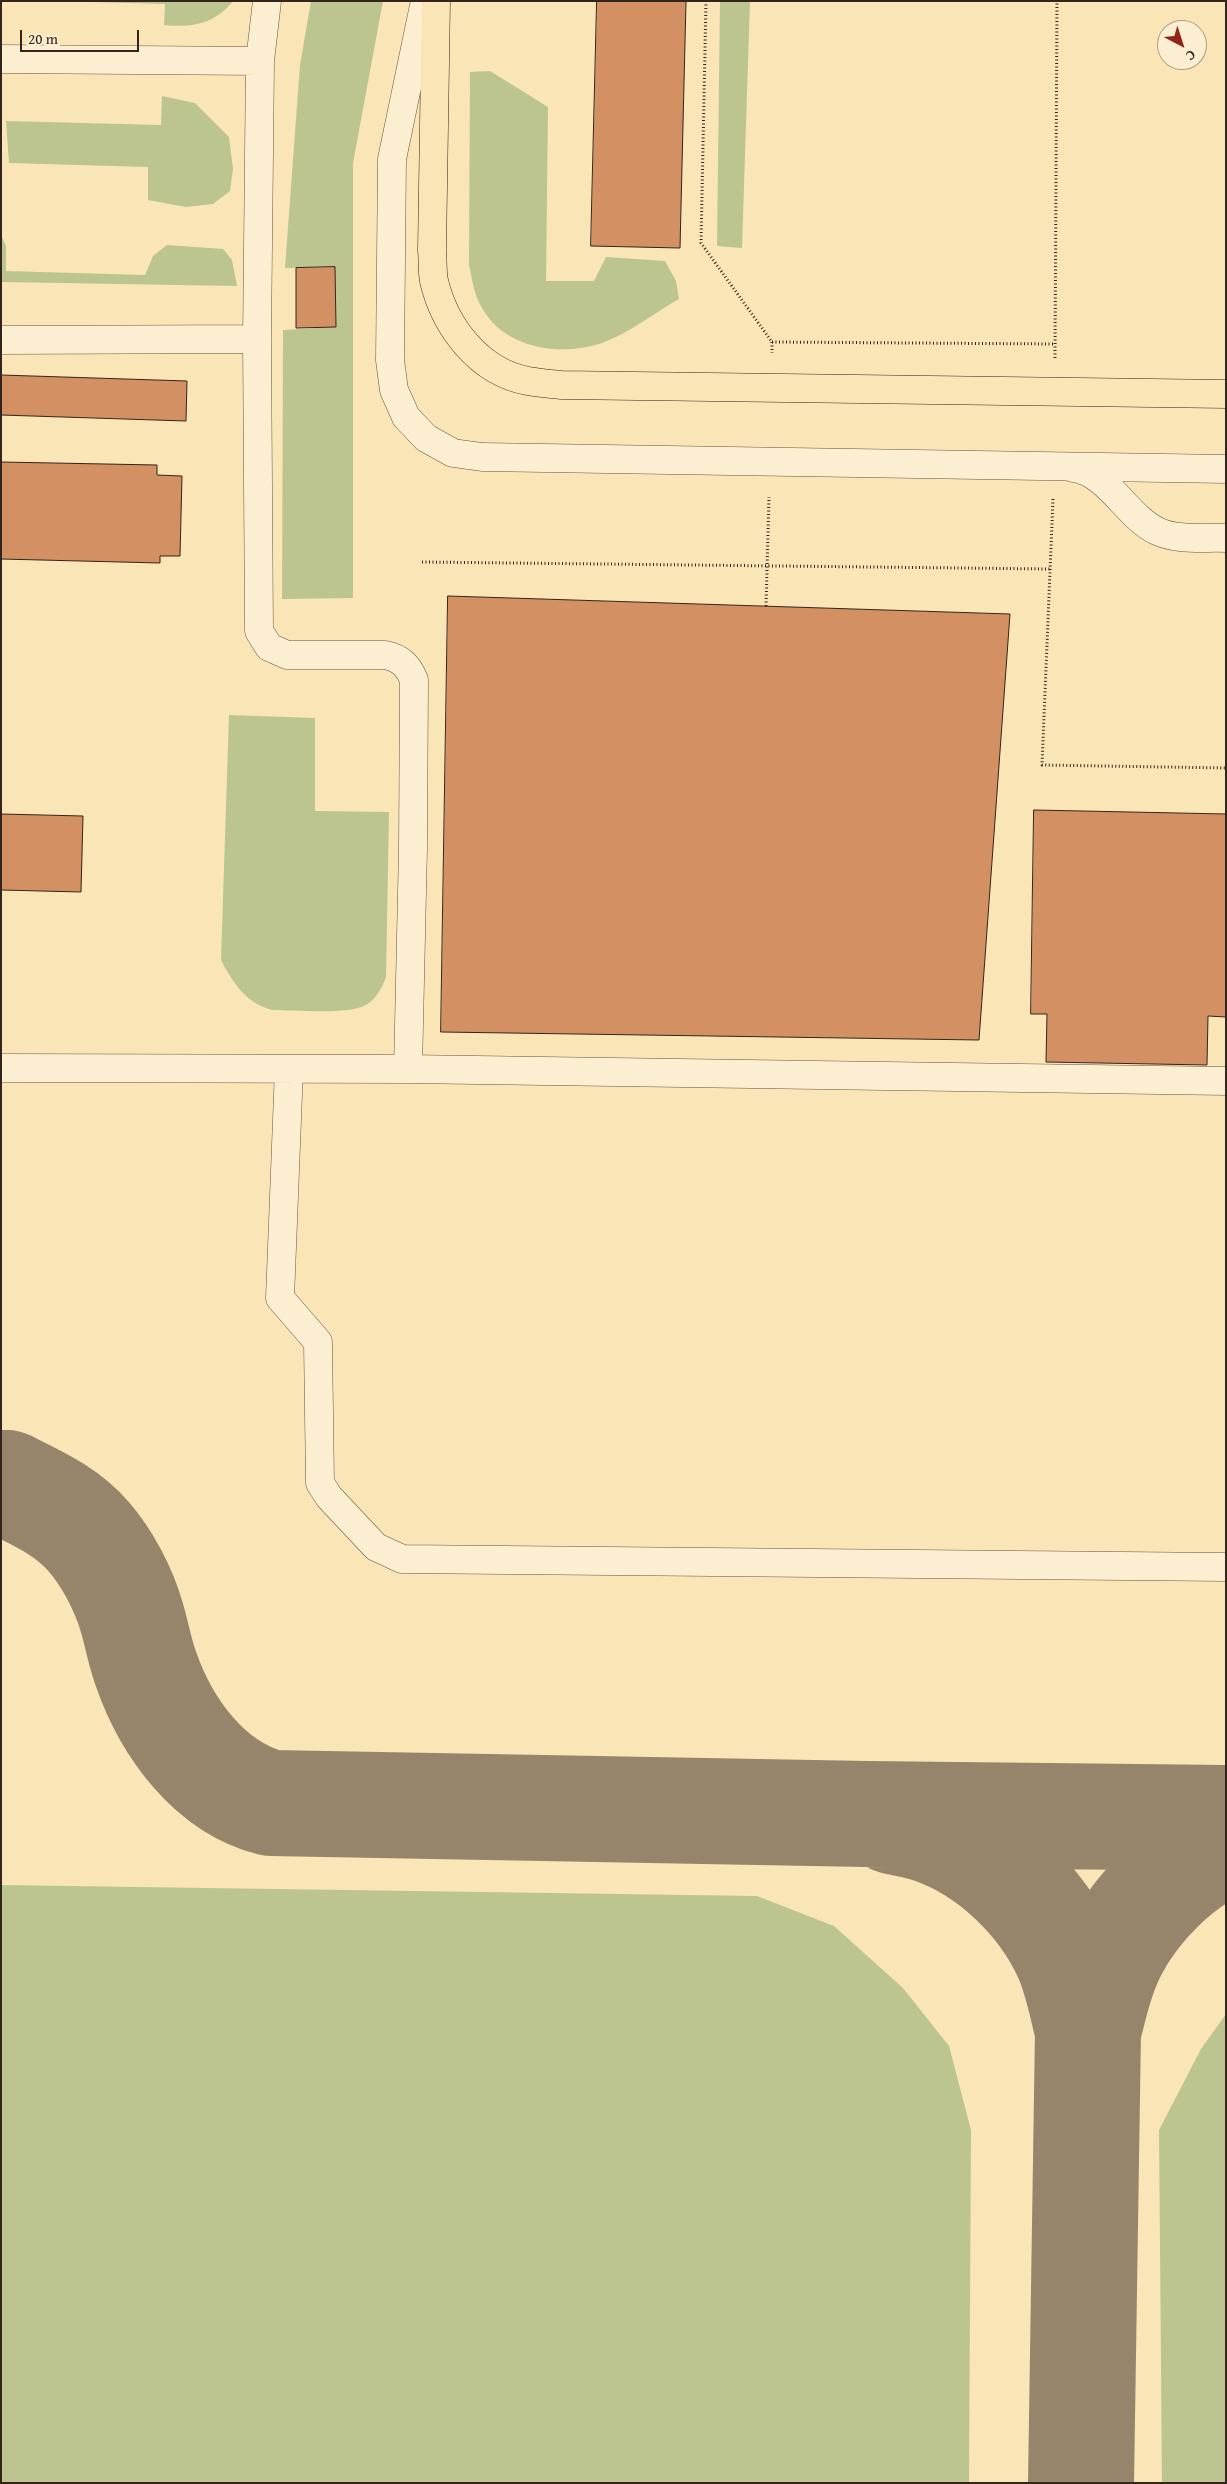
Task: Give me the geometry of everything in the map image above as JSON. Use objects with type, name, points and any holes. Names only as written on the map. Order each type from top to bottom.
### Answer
[{"type":"main road","points":[[436,1],[432,250],[434,280],[452,326],[469,349],[495,369],[527,381],[562,385],[1226,394]]},
{"type":"street","points":[[267,1],[260,61],[257,339],[258,621],[263,640],[278,652],[287,655],[385,655],[395,657],[404,663],[414,680],[414,848],[408,1070]]},
{"type":"street","points":[[425,1],[392,159],[390,360],[394,390],[406,417],[426,438],[453,453],[482,457],[1226,469]]},
{"type":"street","points":[[1,59],[260,61]]},
{"type":"street","points":[[1,340],[257,339]]},
{"type":"street","points":[[1059,466],[1080,469],[1096,477],[1138,518],[1158,531],[1180,537],[1226,538]]},
{"type":"street","points":[[1,1068],[408,1070],[1226,1081]]},
{"type":"street","points":[[289,1069],[280,1298],[318,1342],[320,1483],[329,1497],[376,1548],[385,1553],[402,1559],[1226,1567]]},
{"type":"path","points":[[706,1],[701,243],[772,342],[1055,344]]},
{"type":"path","points":[[422,562],[1050,569]]},
{"type":"path","points":[[1042,765],[1226,768]]},
{"type":"green space","points":[[54,1],[233,1],[219,15],[202,23],[174,26],[164,25],[165,4]]},
{"type":"green space","points":[[311,1],[383,1],[353,163],[353,598],[282,599],[283,330],[336,327],[335,267],[285,268],[300,65]]},
{"type":"green space","points":[[720,1],[750,1],[742,248],[717,246]]},
{"type":"green space","points":[[490,71],[548,107],[546,281],[594,281],[606,257],[665,261],[676,281],[679,299],[622,334],[602,343],[586,347],[552,349],[535,346],[519,341],[505,333],[492,322],[477,298],[469,264],[470,72]]},
{"type":"green space","points":[[162,96],[195,103],[229,137],[233,169],[230,191],[213,204],[186,207],[148,200],[148,167],[9,163],[6,121],[161,125]]},
{"type":"green space","points":[[1,235],[6,246],[6,271],[145,275],[153,256],[167,245],[223,249],[232,260],[237,286],[1,282]]},
{"type":"green space","points":[[229,715],[315,718],[315,811],[389,812],[386,977],[373,1000],[366,1005],[334,1011],[272,1010],[263,1007],[241,991],[230,977],[221,960]]},
{"type":"green space","points":[[1,1885],[757,1896],[834,1926],[903,1988],[949,2046],[971,2130],[969,2483],[1,2483]]},
{"type":"green space","points":[[1226,2014],[1226,2483],[1162,2483],[1159,2130],[1201,2049]]},
{"type":"building","points":[[597,1],[686,1],[680,248],[591,246]]},
{"type":"building","points":[[335,267],[336,327],[296,328],[296,268]]},
{"type":"building","points":[[1,375],[187,381],[186,421],[1,415]]},
{"type":"building","points":[[1,462],[157,465],[157,475],[182,476],[180,556],[160,556],[160,563],[1,559]]},
{"type":"building","points":[[448,596],[1010,614],[979,1040],[441,1032]]},
{"type":"building","points":[[1034,810],[1226,814],[1226,1017],[1208,1016],[1207,1065],[1046,1062],[1047,1014],[1031,1014]]},
{"type":"building","points":[[1,814],[83,816],[81,892],[1,890]]},
{"type":"taxiway","points":[[1,1483],[7,1483],[61,1512],[89,1537],[103,1555],[120,1586],[129,1607],[144,1663],[155,1691],[178,1733],[209,1769],[249,1795],[271,1803],[867,1814],[1226,1818]]},
{"type":"taxiway","points":[[893,1821],[930,1830],[973,1850],[993,1864],[1028,1897],[1043,1916],[1067,1957],[1088,2031]]},
{"type":"taxiway","points":[[1081,2483],[1088,2031],[1105,1970],[1123,1935],[1134,1919],[1147,1903],[1176,1875],[1209,1852],[1226,1844]]}]
